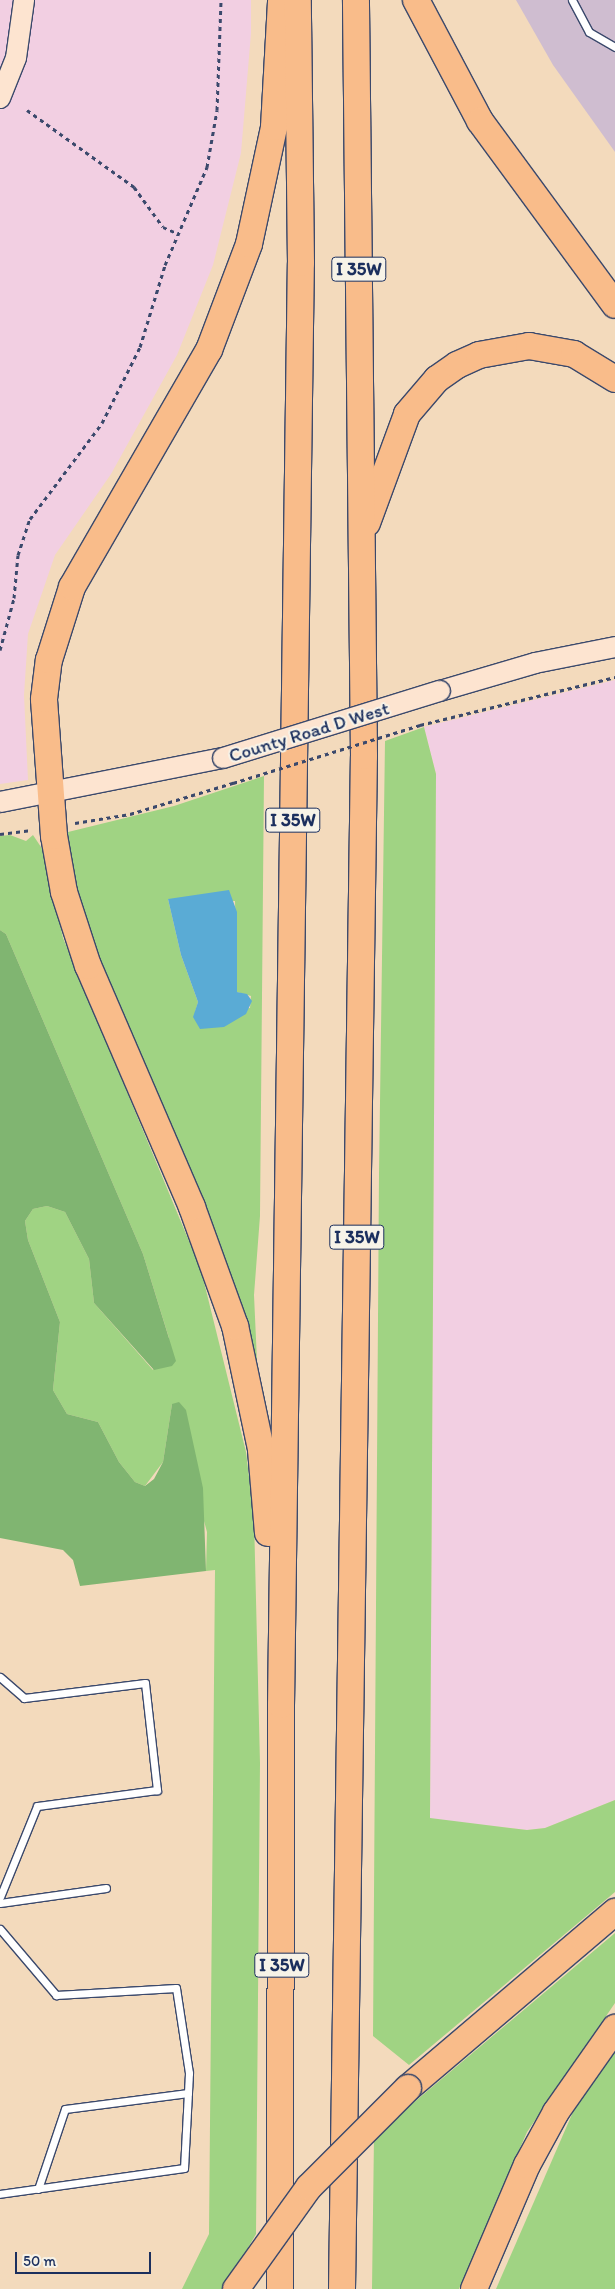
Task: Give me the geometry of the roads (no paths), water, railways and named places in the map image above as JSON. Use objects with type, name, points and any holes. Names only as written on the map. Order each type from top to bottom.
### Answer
[{"type":"highway","points":[[281,0],[274,127],[254,225],[230,301],[181,403],[90,553],[59,621],[44,699],[53,794],[54,826],[64,892],[79,942],[192,1207],[235,1326],[261,1449],[281,1705]]},
{"type":"highway","name":"I 35W","points":[[280,2289],[281,1705],[301,263],[298,0]]},
{"type":"highway","name":"I 35W","points":[[342,2289],[364,756],[356,0]]},
{"type":"highway","points":[[416,0],[480,121],[615,305]]},
{"type":"highway","points":[[361,538],[407,414],[426,389],[457,365],[487,352],[529,346],[574,354],[615,379]]},
{"type":"highway","points":[[236,2289],[308,2186],[408,2088],[615,1912]]},
{"type":"highway","points":[[474,2289],[527,2165],[587,2064],[615,2028]]},
{"type":"main road","points":[[0,98],[24,0]]},
{"type":"main road","name":"County Road D West","points":[[0,802],[53,794],[223,758],[535,663],[615,647]]},
{"type":"lane","points":[[572,0],[589,32],[615,47]]},
{"type":"lane","points":[[0,1678],[24,1698],[145,1683],[157,1790],[37,1806],[0,1897]]},
{"type":"lane","points":[[0,1903],[106,1888]]},
{"type":"lane","points":[[0,1928],[56,1995],[176,1988],[188,2093],[184,2168],[0,2194]]},
{"type":"lane","points":[[38,2189],[64,2109],[188,2093]]},
{"type":"water","points":[[229,890],[237,912],[237,992],[247,994],[252,1001],[246,1014],[224,1027],[200,1029],[193,1017],[198,1002],[181,955],[168,899]]}]
